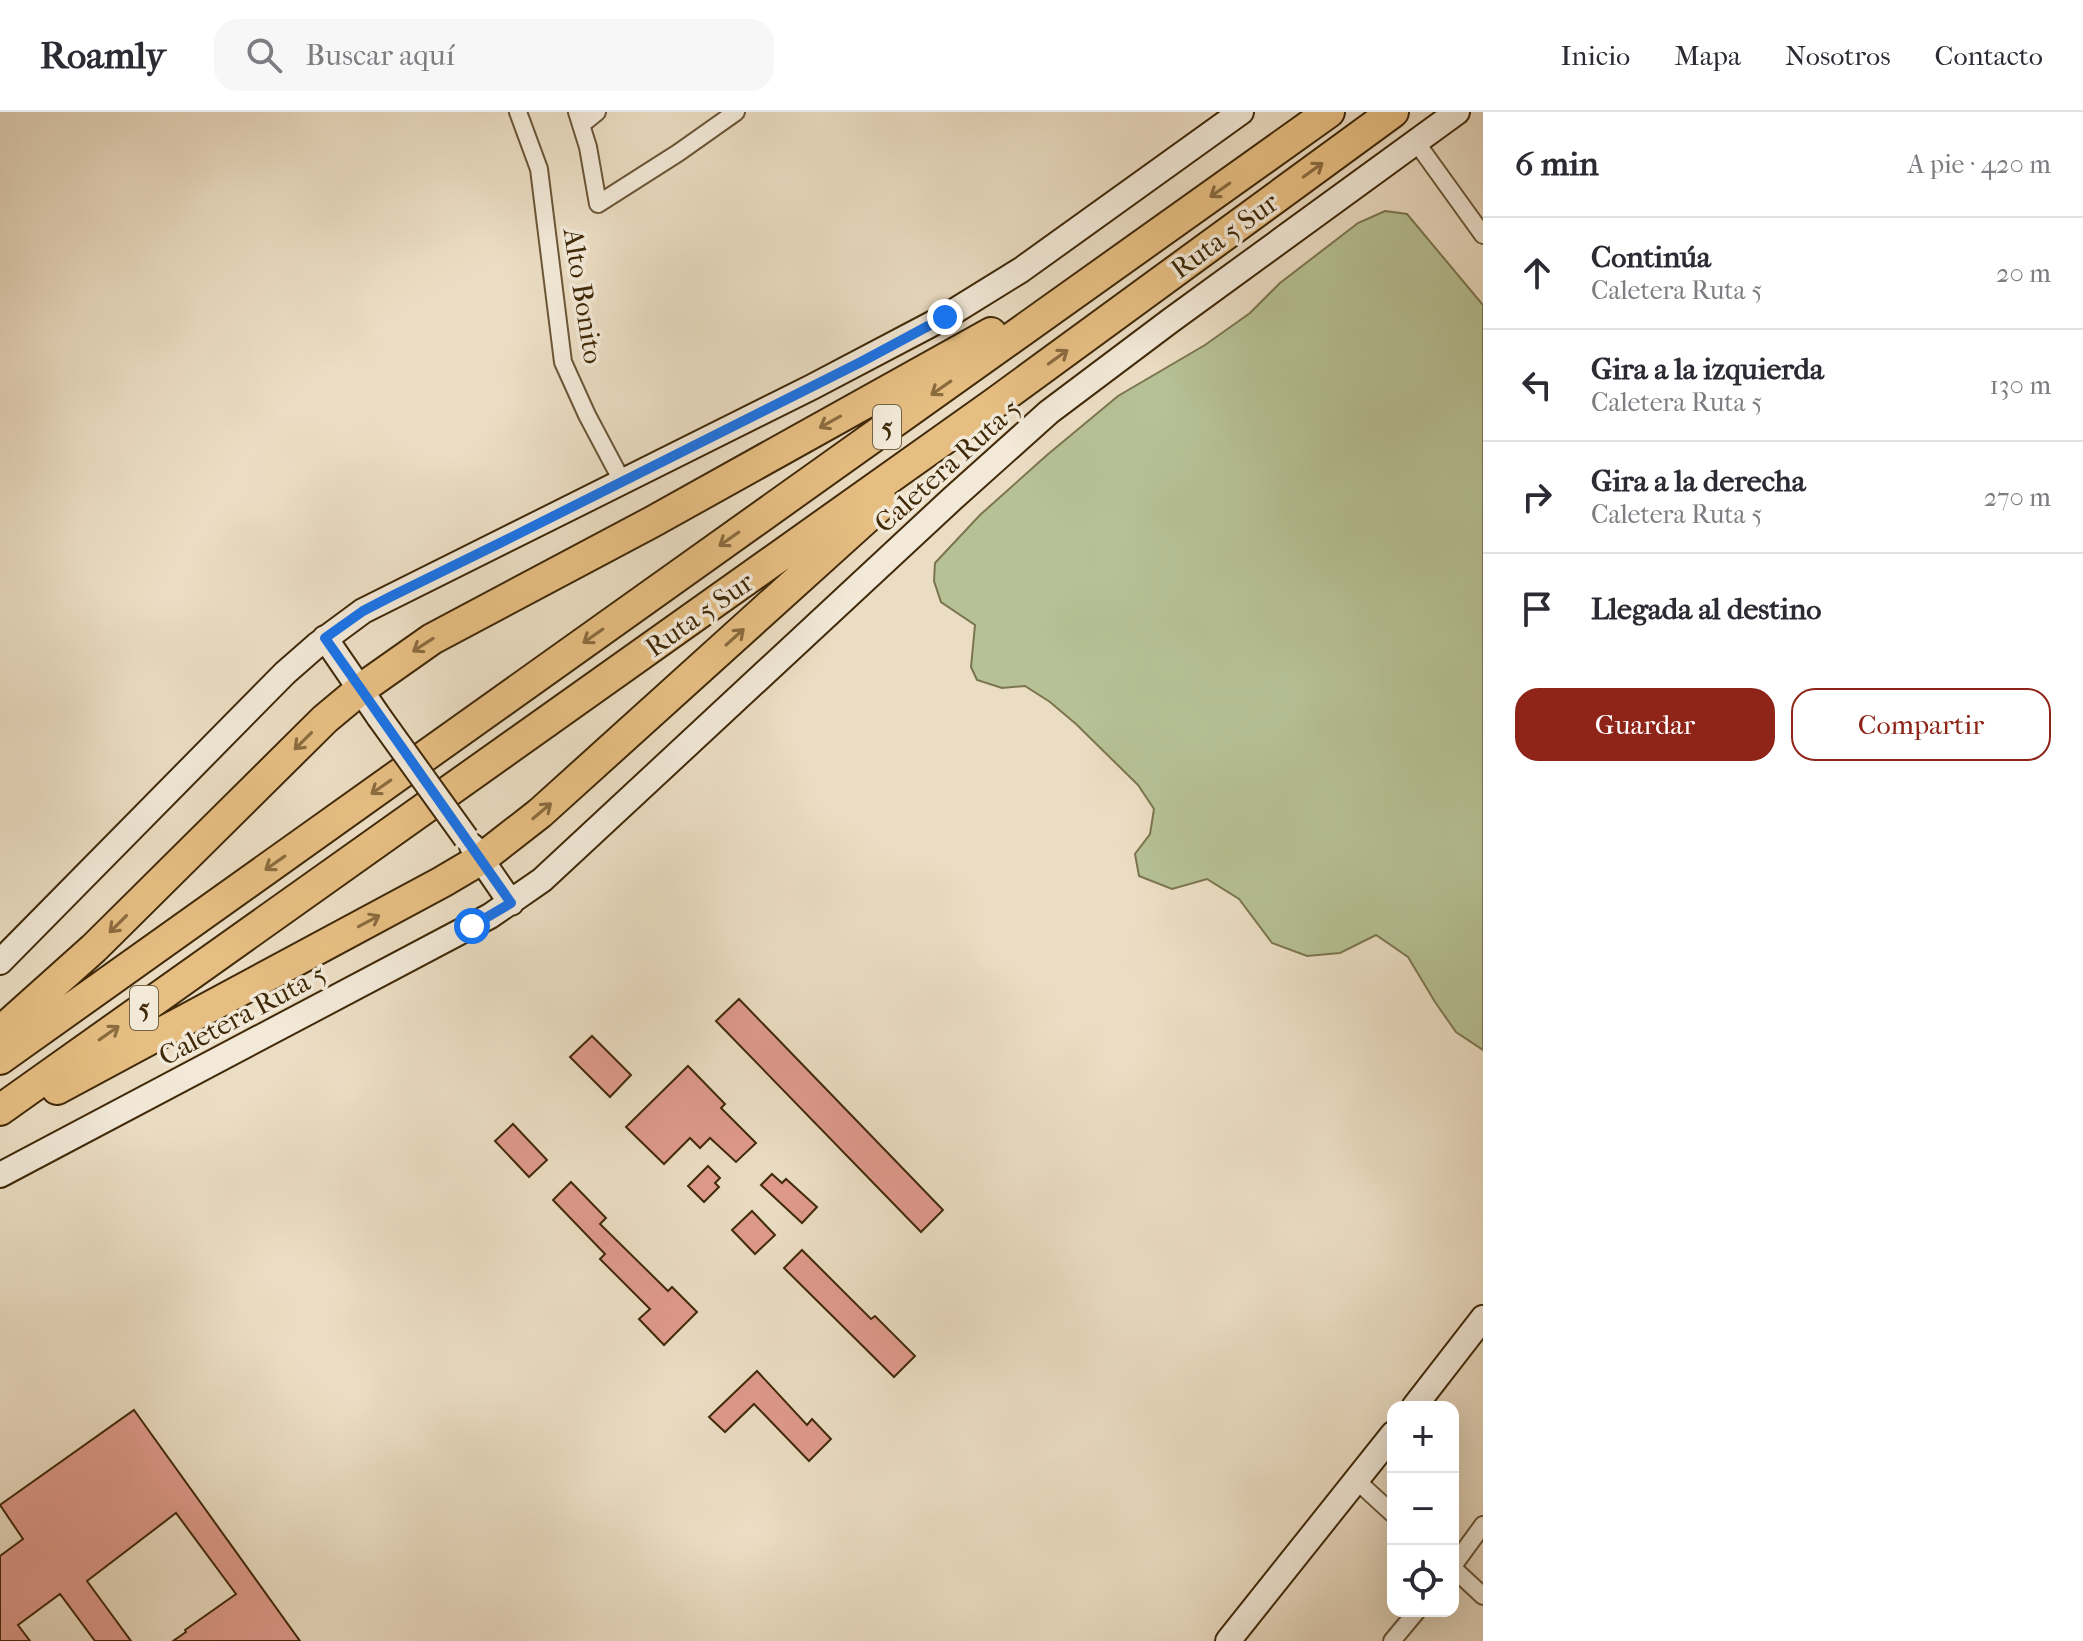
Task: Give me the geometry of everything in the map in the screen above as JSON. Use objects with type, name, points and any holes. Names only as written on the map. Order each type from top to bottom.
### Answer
[{"type":"highway","name":"Ruta 5 Sur","points":[[0,1059],[1329,112]]},
{"type":"highway","name":"Ruta 5 Sur","points":[[0,1110],[995,403],[1393,112]]},
{"type":"highway","points":[[0,1032],[94,948],[325,719],[361,689],[432,639],[652,522],[1118,262]]},
{"type":"highway","points":[[0,1120],[416,896],[473,848],[540,813],[995,403]]},
{"type":"street","name":"Alto Bonito","points":[[518,112],[539,169],[563,362],[622,481]]},
{"type":"street","points":[[597,112],[579,119],[588,147],[598,204],[736,112]]},
{"type":"street","points":[[0,962],[285,673],[325,638],[363,611],[945,317],[1021,270],[1241,112]]},
{"type":"street","name":"Caletera Ruta 5","points":[[0,1175],[511,903],[542,880],[1049,412],[1106,367],[1457,112]]},
{"type":"street","points":[[1416,142],[1483,235]]},
{"type":"street","points":[[325,638],[511,903]]},
{"type":"street","points":[[1419,1401],[1483,1318]]},
{"type":"street","points":[[1228,1641],[1387,1442]]},
{"type":"street","points":[[1357,1481],[1387,1508]]},
{"type":"street","points":[[1459,1559],[1483,1525]]},
{"type":"street","points":[[1459,1573],[1483,1596]]},
{"type":"street","points":[[1392,1641],[1412,1617]]},
{"type":"green space","points":[[1385,211],[1407,214],[1483,305],[1483,1050],[1456,1032],[1408,957],[1376,935],[1340,953],[1307,956],[1272,943],[1239,899],[1207,879],[1172,889],[1139,876],[1135,854],[1150,834],[1154,809],[1138,785],[1050,702],[1025,686],[1002,688],[977,680],[971,667],[975,625],[941,602],[934,581],[935,563],[980,515],[1118,396],[1205,345],[1250,313],[1280,283],[1358,223]]},
{"type":"building","points":[[739,999],[943,1210],[921,1232],[716,1021]]},
{"type":"building","points":[[592,1036],[631,1075],[610,1097],[570,1057]]},
{"type":"building","points":[[688,1066],[725,1104],[721,1108],[756,1143],[736,1162],[710,1138],[700,1148],[690,1138],[664,1164],[626,1127]]},
{"type":"building","points":[[513,1124],[547,1160],[529,1177],[495,1141]]},
{"type":"building","points":[[708,1166],[720,1178],[715,1183],[719,1187],[704,1202],[688,1186]]},
{"type":"building","points":[[772,1174],[782,1183],[786,1179],[817,1207],[802,1223],[761,1185]]},
{"type":"building","points":[[571,1182],[606,1218],[600,1224],[668,1291],[672,1287],[697,1312],[664,1345],[639,1319],[650,1309],[600,1259],[605,1254],[553,1200]]},
{"type":"building","points":[[752,1211],[775,1235],[755,1254],[732,1230]]},
{"type":"building","points":[[802,1250],[871,1319],[875,1316],[915,1356],[894,1377],[784,1268]]},
{"type":"building","points":[[757,1371],[807,1425],[812,1419],[831,1439],[809,1461],[754,1404],[725,1432],[709,1417]]},
{"type":"building","points":[[134,1410],[300,1641],[173,1641],[236,1594],[176,1513],[87,1581],[131,1641],[95,1641],[60,1594],[18,1625],[30,1641],[0,1641],[0,1556],[23,1539],[0,1505]]},
{"type":"route","points":[[472,926],[511,903],[325,638],[363,611],[945,317]]}]
